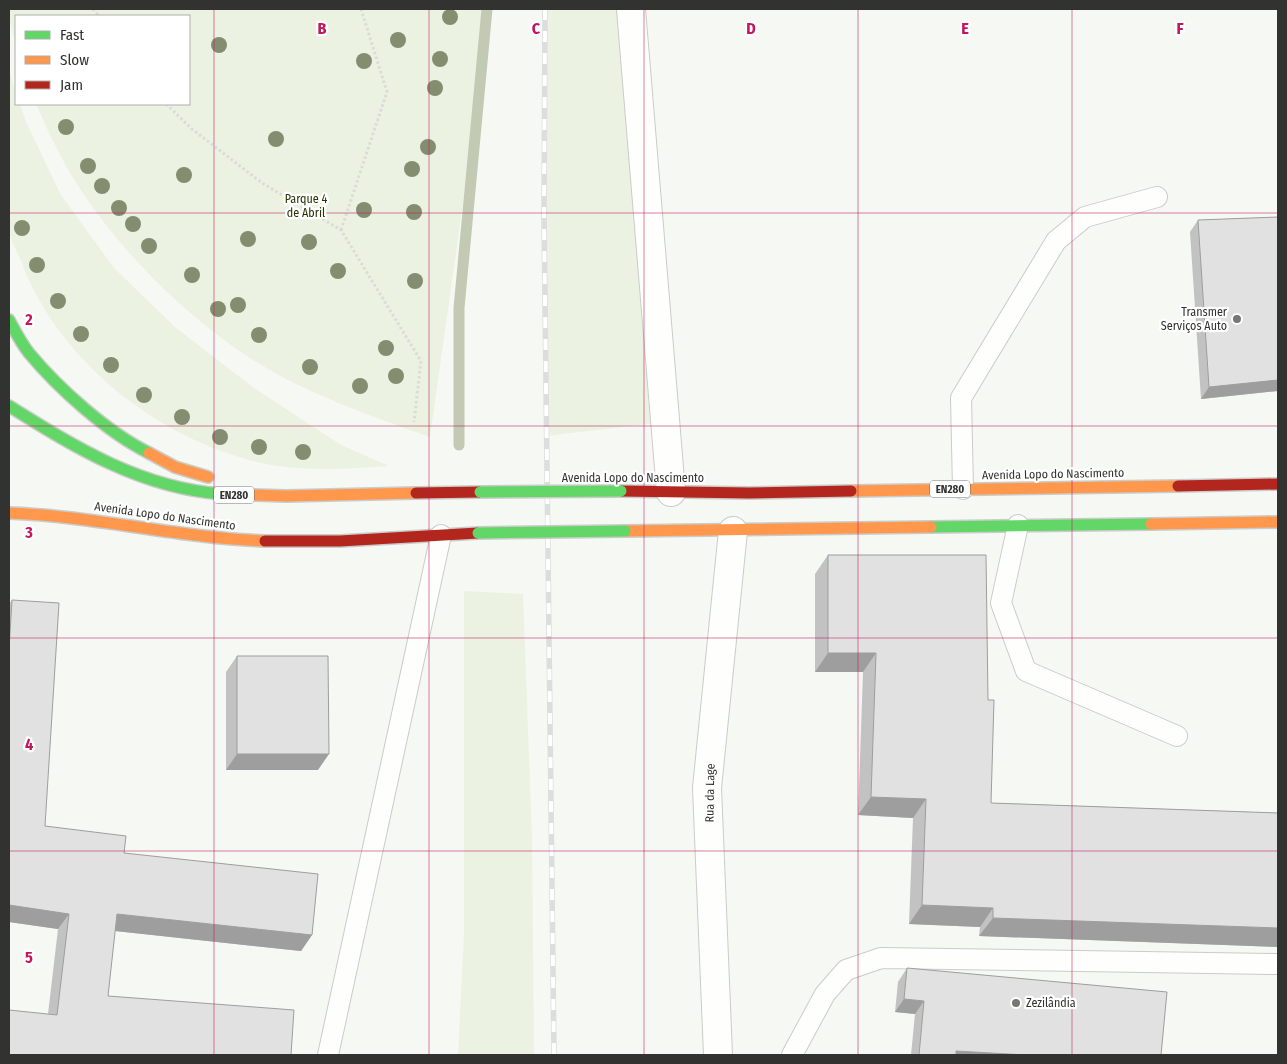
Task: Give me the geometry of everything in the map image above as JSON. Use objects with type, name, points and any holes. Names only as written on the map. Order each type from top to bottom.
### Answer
[{"type":"main road","points":[[9,320],[28,352],[79,404],[127,442],[175,467],[269,497]]},
{"type":"main road","name":"Avenida Lopo do Nascimento","points":[[9,406],[68,442],[108,463],[141,477],[186,489],[269,497],[480,492],[671,492],[1278,484]]},
{"type":"main road","name":"Avenida Lopo do Nascimento","points":[[9,513],[120,523],[200,537],[267,542],[478,533],[733,531],[1278,522]]},
{"type":"street","points":[[631,9],[671,492]]},
{"type":"street","name":"Rua da Lage","points":[[718,1055],[707,788],[733,531]]},
{"type":"lane","points":[[963,489],[961,398],[1056,241],[1085,217],[1157,197]]},
{"type":"lane","points":[[1018,526],[1002,603],[1026,671],[1177,736]]},
{"type":"lane","points":[[328,1055],[441,535]]},
{"type":"lane","points":[[792,1055],[825,994],[846,970],[881,958],[1278,964]]},
{"type":"path","points":[[341,230],[386,92],[361,9]]},
{"type":"path","points":[[167,105],[192,130],[262,183],[341,230],[422,361],[414,422]]},
{"type":"green space","name":"Parque 4 de Abril","points":[[9,9],[487,9],[481,75],[430,437],[345,406],[303,387],[263,366],[233,347],[203,324],[146,271],[95,211],[74,180],[36,105],[190,105],[190,15],[15,15],[15,42],[9,18]]},
{"type":"green space","points":[[542,9],[631,9],[665,422],[546,436]]},
{"type":"green space","points":[[9,70],[15,90],[15,105],[20,105],[26,122],[61,195],[114,268],[175,327],[254,388],[341,445],[389,466],[317,469],[281,466],[246,459],[210,447],[175,430],[141,410],[110,386],[82,358],[57,328],[37,296],[10,233],[8,223]]},
{"type":"green space","points":[[464,591],[523,594],[532,839],[534,1055],[458,1055],[464,933]]},
{"type":"building","name":"Transmer Serviços Auto","points":[[1278,217],[1278,380],[1209,387],[1198,220]]},
{"type":"building","points":[[828,555],[986,555],[988,700],[994,700],[991,803],[1278,813],[1278,928],[993,918],[993,908],[922,905],[926,799],[871,797],[876,653],[828,653]]},
{"type":"building","points":[[12,600],[59,603],[45,826],[126,836],[124,853],[318,874],[312,935],[117,914],[108,996],[294,1010],[291,1055],[9,1055],[9,1010],[57,1015],[69,914],[9,905],[9,649]]},
{"type":"building","points":[[237,656],[328,656],[329,754],[237,754]]},
{"type":"building","points":[[907,968],[1167,992],[1161,1055],[1026,1055],[956,1051],[956,1055],[919,1055],[924,1001],[904,999]]},
{"type":"waterway","points":[[459,445],[459,308],[487,9]]},
{"type":"railway","points":[[545,9],[544,218],[554,1055]]},
{"type":"traffic: fast","points":[[9,320],[29,353],[54,381],[100,422],[149,453]]},
{"type":"traffic: fast","points":[[9,406],[84,451],[137,475],[164,484],[222,494]]},
{"type":"traffic: fast","points":[[480,492],[621,491]]},
{"type":"traffic: fast","points":[[931,527],[1151,524]]},
{"type":"traffic: fast","points":[[478,533],[625,531]]},
{"type":"traffic: slow","points":[[149,453],[175,467],[208,477]]},
{"type":"traffic: slow","points":[[851,491],[1178,486]]},
{"type":"traffic: slow","points":[[222,494],[286,496],[416,493]]},
{"type":"traffic: slow","points":[[9,513],[73,518],[201,536],[265,541]]},
{"type":"traffic: slow","points":[[1151,524],[1278,522]]},
{"type":"traffic: slow","points":[[625,531],[931,527]]},
{"type":"traffic: jam","points":[[1178,486],[1278,484]]},
{"type":"traffic: jam","points":[[621,491],[749,493],[851,491]]},
{"type":"traffic: jam","points":[[416,493],[480,492]]},
{"type":"traffic: jam","points":[[265,541],[340,541],[478,533]]},
{"type":"place","name":"Transmer Serviços Auto","points":[[1237,319]]},
{"type":"place","name":"Zezilândia","points":[[1016,1003]]}]
